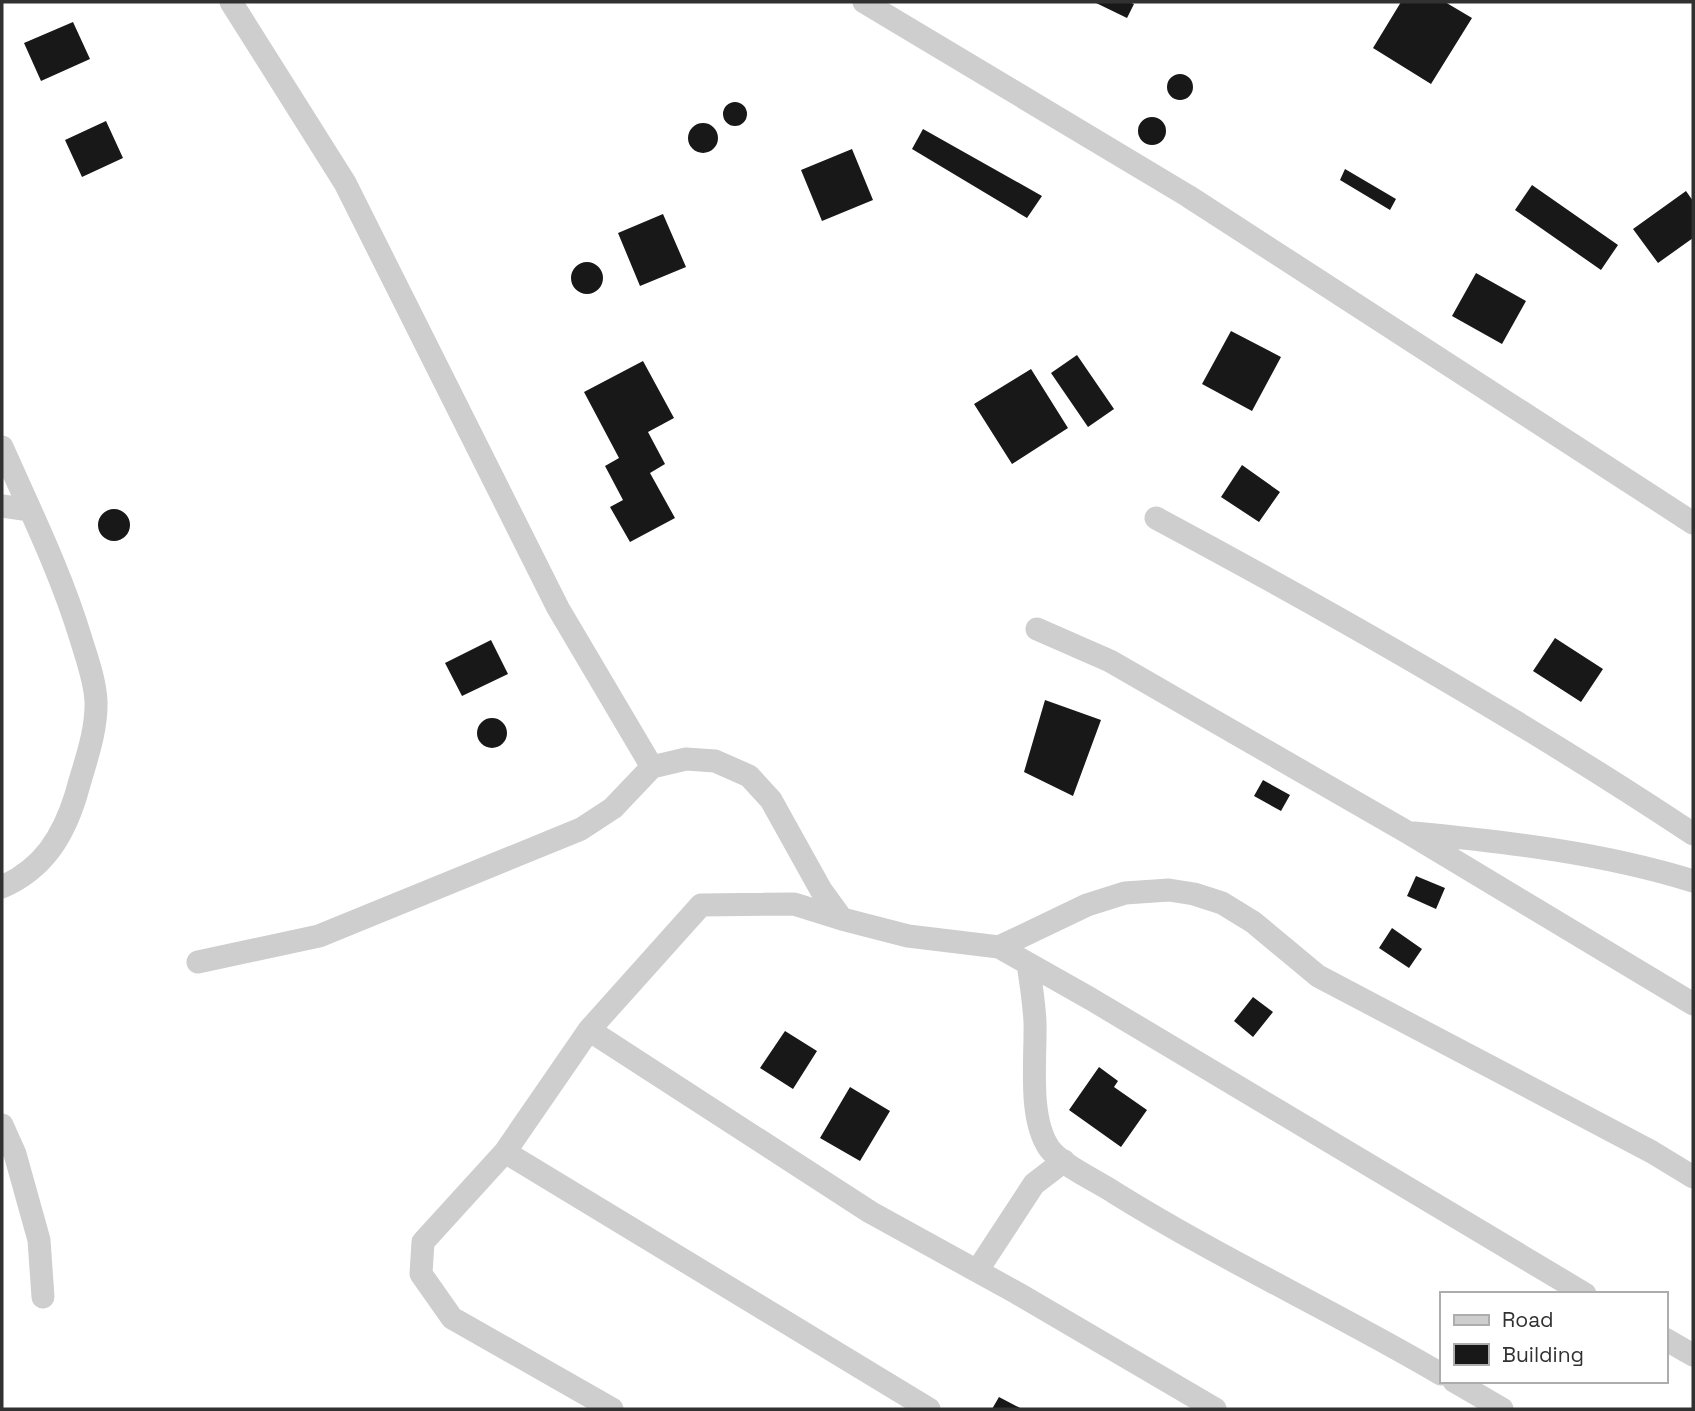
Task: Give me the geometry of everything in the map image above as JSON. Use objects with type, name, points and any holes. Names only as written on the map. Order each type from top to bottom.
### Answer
[{"type":"street","points":[[231,2],[345,183],[558,608],[652,767]]},
{"type":"street","points":[[864,2],[1188,196],[1693,523]]},
{"type":"street","points":[[2,447],[74,615],[96,702],[93,735],[74,802],[59,839],[33,867],[2,887]]},
{"type":"street","points":[[2,506],[30,510]]},
{"type":"street","points":[[1156,518],[1328,610],[1693,834]]},
{"type":"street","points":[[1037,629],[1110,661],[1407,832],[1693,1004]]},
{"type":"street","points":[[198,962],[319,936],[581,829],[613,808],[652,767],[686,759],[715,761],[749,776],[771,800],[821,890],[842,919]]},
{"type":"street","points":[[1407,832],[1514,843],[1657,870],[1693,881]]},
{"type":"street","points":[[999,947],[1087,905],[1125,893],[1169,890],[1222,903],[1253,922],[1318,976],[1652,1152],[1693,1177]]},
{"type":"street","points":[[612,1409],[452,1318],[421,1274],[423,1242],[505,1152],[589,1030],[701,905],[794,904],[908,936],[999,947],[1110,1010],[1582,1292]]},
{"type":"street","points":[[1028,964],[1035,1019],[1036,1109],[1049,1149],[1140,1208],[1440,1373]]},
{"type":"street","points":[[589,1030],[870,1212],[1215,1409]]},
{"type":"street","points":[[2,1125],[15,1154],[39,1240],[43,1297]]},
{"type":"street","points":[[505,1152],[929,1409]]},
{"type":"street","points":[[977,1271],[1034,1184],[1064,1161]]},
{"type":"street","points":[[1667,1340],[1693,1355]]},
{"type":"street","points":[[1457,1383],[1502,1409]]},
{"type":"building","points":[[1094,2],[1129,2],[1134,4],[1127,18]]},
{"type":"building","points":[[1401,2],[1445,2],[1472,18],[1431,84],[1373,48]]},
{"type":"building","points":[[73,22],[90,59],[41,81],[24,43]]},
{"type":"building","points":[[1180,74],[1189,78],[1193,87],[1189,96],[1180,100],[1171,96],[1167,87],[1171,78]]},
{"type":"building","points":[[735,102],[746,109],[747,114],[740,125],[735,126],[724,119],[723,114],[730,103]]},
{"type":"building","points":[[1152,117],[1162,121],[1166,131],[1162,141],[1152,145],[1142,141],[1138,131],[1142,121]]},
{"type":"building","points":[[106,121],[123,158],[82,177],[65,140]]},
{"type":"building","points":[[703,123],[714,127],[718,138],[714,149],[703,153],[692,149],[688,138],[692,127]]},
{"type":"building","points":[[923,129],[1042,196],[1027,218],[912,149]]},
{"type":"building","points":[[852,149],[873,200],[822,221],[801,170]]},
{"type":"building","points":[[1345,169],[1396,199],[1390,210],[1340,180]]},
{"type":"building","points":[[1532,185],[1618,245],[1601,270],[1515,210]]},
{"type":"building","points":[[1686,191],[1693,201],[1693,238],[1658,263],[1633,229]]},
{"type":"building","points":[[663,214],[686,267],[640,286],[618,233]]},
{"type":"building","points":[[587,262],[598,267],[603,278],[598,289],[587,294],[576,289],[571,278],[576,267]]},
{"type":"building","points":[[1476,273],[1526,301],[1502,344],[1452,316]]},
{"type":"building","points":[[1231,331],[1281,357],[1252,411],[1202,384]]},
{"type":"building","points":[[1077,355],[1114,409],[1088,427],[1051,373]]},
{"type":"building","points":[[643,361],[674,418],[648,432],[665,464],[650,473],[675,518],[630,542],[610,507],[623,500],[605,466],[619,458],[584,392]]},
{"type":"building","points":[[1031,369],[1068,428],[1012,464],[974,404]]},
{"type":"building","points":[[1242,465],[1280,492],[1259,522],[1221,497]]},
{"type":"building","points":[[114,509],[125,514],[130,525],[125,536],[114,541],[103,536],[98,525],[103,514]]},
{"type":"building","points":[[1555,638],[1603,669],[1581,702],[1533,671]]},
{"type":"building","points":[[491,640],[508,674],[462,696],[445,663]]},
{"type":"building","points":[[1045,700],[1101,720],[1073,796],[1024,772]]},
{"type":"building","points":[[492,718],[503,722],[507,733],[503,744],[492,748],[481,744],[477,733],[481,722]]},
{"type":"building","points":[[1263,780],[1290,795],[1281,811],[1254,796]]},
{"type":"building","points":[[1416,876],[1445,888],[1436,909],[1407,896]]},
{"type":"building","points":[[1392,928],[1422,949],[1409,968],[1379,948]]},
{"type":"building","points":[[1253,997],[1273,1012],[1253,1037],[1234,1021]]},
{"type":"building","points":[[785,1031],[817,1051],[793,1089],[760,1068]]},
{"type":"building","points":[[1099,1067],[1118,1081],[1114,1087],[1147,1110],[1121,1147],[1069,1110]]},
{"type":"building","points":[[850,1087],[890,1111],[860,1161],[820,1138]]},
{"type":"building","points":[[999,1397],[1022,1409],[992,1409]]}]
